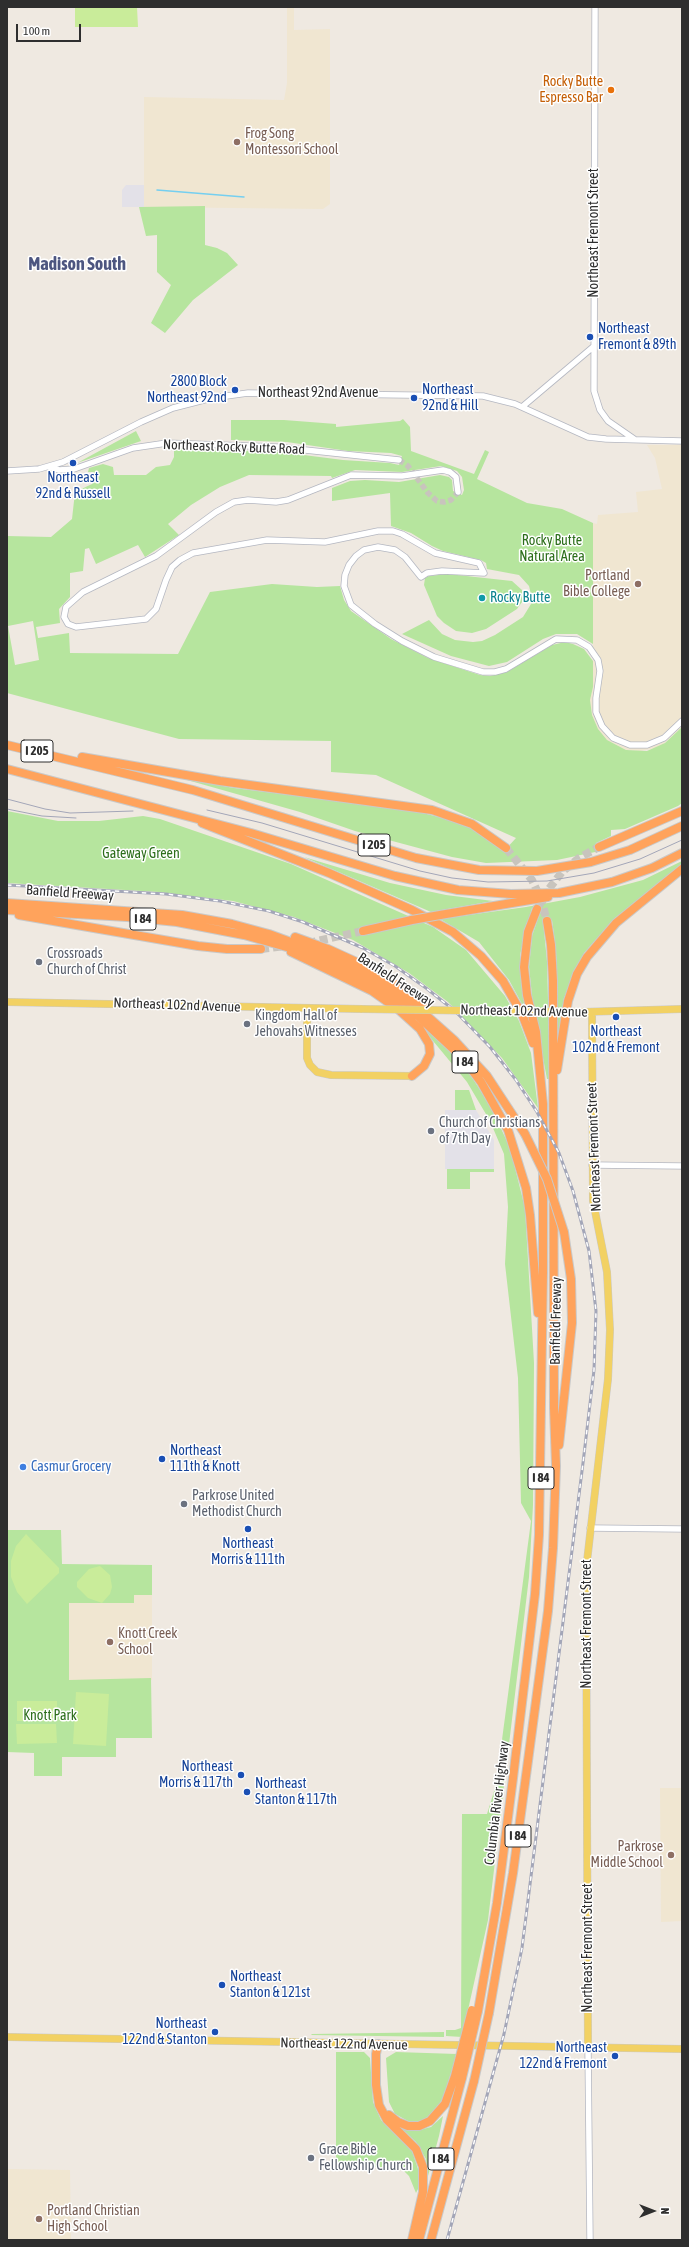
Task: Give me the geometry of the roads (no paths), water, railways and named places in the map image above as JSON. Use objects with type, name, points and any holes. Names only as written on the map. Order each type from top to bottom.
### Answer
[{"type":"highway","name":"I 205","points":[[7,745],[66,757],[214,796],[416,858],[479,870],[537,871],[591,862],[630,850],[682,826]]},
{"type":"highway","points":[[66,757],[88,757],[220,781],[421,807],[443,812],[467,822],[490,834],[506,848]]},
{"type":"highway","name":"I 205","points":[[7,769],[194,818],[426,883],[493,894],[559,893],[612,882],[652,868],[682,853]]},
{"type":"highway","points":[[599,847],[682,811]]},
{"type":"highway","points":[[194,818],[206,826],[287,855],[400,904],[453,932],[485,960],[508,989],[526,1023],[541,1069]]},
{"type":"highway","points":[[553,1092],[566,1011],[574,982],[582,964],[609,929],[682,869]]},
{"type":"highway","points":[[363,931],[412,920],[547,897],[559,893]]},
{"type":"highway","name":"Banfield Freeway","points":[[7,903],[182,915],[232,924],[298,944],[337,959],[369,975],[418,1008],[454,1040],[487,1076],[525,1134],[547,1179],[564,1232],[571,1279],[572,1323],[564,1409],[556,1466]]},
{"type":"highway","points":[[537,909],[528,932],[524,967],[541,1069],[543,1104],[541,1361]]},
{"type":"highway","points":[[7,912],[198,946],[227,949],[261,949]]},
{"type":"highway","name":"Banfield Freeway","points":[[7,912],[77,913],[177,922],[223,930],[276,944],[338,967],[398,1001],[441,1036],[463,1058],[484,1088],[508,1130],[526,1188],[530,1215],[541,1361]]},
{"type":"highway","points":[[547,921],[553,969],[554,1408],[556,1466]]},
{"type":"highway","points":[[232,924],[245,923],[306,940],[363,965],[402,988],[429,1010]]},
{"type":"highway","points":[[276,944],[299,957],[372,991],[416,1025],[427,1038],[430,1054],[424,1066],[412,1076]]},
{"type":"highway","name":"Columbia River Highway","points":[[458,2077],[475,2010],[494,1919],[535,1594],[541,1490],[541,1361]]},
{"type":"highway","name":"Columbia River Highway","points":[[431,2240],[474,2081],[489,2013],[509,1905],[548,1611],[553,1548],[556,1466]]},
{"type":"highway","points":[[378,2044],[382,2055],[381,2083],[384,2105],[389,2115],[403,2124],[418,2126],[434,2118],[445,2104],[458,2077]]},
{"type":"highway","points":[[378,2044],[376,2085],[379,2105],[387,2120],[416,2149],[423,2167],[423,2192],[412,2240]]},
{"type":"highway","name":"I 84","points":[[419,2240],[458,2077]]},
{"type":"main road","name":"Northeast 102nd Avenue","points":[[7,1002],[582,1012],[682,1009]]},
{"type":"main road","points":[[307,1008],[306,1054],[312,1068],[319,1073],[331,1075],[412,1076]]},
{"type":"main road","name":"Northeast Fremont Street","points":[[588,2047],[586,1577],[590,1528],[607,1386],[610,1335],[608,1280],[593,1205],[592,1012]]},
{"type":"main road","name":"Northeast 122nd Avenue","points":[[7,2037],[682,2049]]},
{"type":"street","name":"Northeast Fremont Street","points":[[595,7],[594,391],[600,410],[612,424],[636,440]]},
{"type":"street","points":[[522,407],[593,347]]},
{"type":"street","name":"Northeast 92nd Avenue","points":[[7,471],[25,471],[64,462],[167,410],[205,399],[238,393],[471,395],[500,399],[522,407],[588,437],[682,441]]},
{"type":"street","name":"Northeast Rocky Butte Road","points":[[49,466],[59,470],[74,468],[133,448],[167,443],[286,448],[400,460]]},
{"type":"street","points":[[458,492],[456,478],[450,472],[443,470],[402,476],[351,475],[288,500],[276,502],[248,500],[234,502],[156,556],[83,592],[66,607],[64,617],[68,624],[76,627],[146,619],[154,613],[168,574],[180,560],[193,553],[258,542],[281,540],[325,542],[371,532],[388,531],[402,534],[435,553],[469,562],[479,563],[484,573],[451,570],[432,572],[421,578],[402,554],[391,549],[378,547],[362,552],[352,560],[346,572],[344,586],[351,605],[375,624],[422,652],[483,672],[499,671],[556,640],[570,638],[583,643],[594,653],[600,666],[595,703],[597,716],[606,732],[621,743],[638,746],[652,744],[664,738],[682,721]]},
{"type":"street","points":[[469,562],[475,566],[476,572]]},
{"type":"street","points":[[592,1166],[682,1166]]},
{"type":"street","points":[[590,1528],[682,1529]]},
{"type":"street","name":"Northeast Fremont Street","points":[[588,2047],[590,2240]]},
{"type":"waterway","points":[[157,190],[244,197]]},
{"type":"tunnel","points":[[399,460],[408,466],[428,493],[437,501],[444,502],[451,500],[458,492]]},
{"type":"tunnel","points":[[537,909],[548,890],[562,872],[579,858],[599,847]]},
{"type":"tunnel","points":[[506,848],[532,880],[541,899],[547,921]]},
{"type":"tunnel","points":[[308,943],[363,931]]},
{"type":"tunnel","points":[[261,949],[284,946]]},
{"type":"tram line","points":[[7,799],[45,809],[70,813],[133,811]]},
{"type":"tram line","points":[[7,809],[42,816],[76,818]]},
{"type":"tram line","points":[[207,810],[262,823],[420,871],[452,878],[488,882],[547,881],[594,873],[640,859],[682,840]]},
{"type":"railway","points":[[7,885],[166,894],[220,901],[269,911],[303,922],[363,948],[395,966],[426,988],[455,1011],[490,1047],[516,1080],[537,1112],[559,1153],[573,1191],[589,1251],[596,1311],[594,1370],[583,1463],[522,1948],[504,2034],[447,2240]]},
{"type":"place","name":"Rocky Butte Espresso Bar","points":[[611,90]]},
{"type":"place","name":"Frog Song Montessori School","points":[[237,142]]},
{"type":"place","name":"Northeast Fremont & 89th","points":[[590,337]]},
{"type":"place","name":"2800 Block Northeast 92nd","points":[[235,390]]},
{"type":"place","name":"Northeast 92nd & Hill","points":[[414,398]]},
{"type":"place","name":"Northeast 92nd & Russell","points":[[73,463]]},
{"type":"place","name":"Portland Bible College","points":[[638,584]]},
{"type":"place","name":"Rocky Butte","points":[[482,598]]},
{"type":"place","name":"Crossroads Church of Christ","points":[[39,962]]},
{"type":"place","name":"Northeast 102nd & Fremont","points":[[616,1017]]},
{"type":"place","name":"Kingdom Hall of Jehovahs Witnesses","points":[[247,1024]]},
{"type":"place","name":"Church of Christians of 7th Day","points":[[431,1131]]},
{"type":"place","name":"Northeast 111th & Knott","points":[[162,1459]]},
{"type":"place","name":"Casmur Grocery","points":[[23,1467]]},
{"type":"place","name":"Parkrose United Methodist Church","points":[[184,1504]]},
{"type":"place","name":"Northeast Morris & 111th","points":[[248,1529]]},
{"type":"place","name":"Knott Creek School","points":[[110,1642]]},
{"type":"place","name":"Northeast Morris & 117th","points":[[241,1775]]},
{"type":"place","name":"Northeast Stanton & 117th","points":[[247,1792]]},
{"type":"place","name":"Parkrose Middle School","points":[[671,1855]]},
{"type":"place","name":"Northeast Stanton & 121st","points":[[222,1985]]},
{"type":"place","name":"Northeast 122nd & Stanton","points":[[215,2032]]},
{"type":"place","name":"Northeast 122nd & Fremont","points":[[615,2056]]},
{"type":"place","name":"Grace Bible Fellowship Church","points":[[311,2158]]},
{"type":"place","name":"Portland Christian High School","points":[[39,2219]]},
{"type":"district","name":"Madison South","points":[[77,264]]},
{"type":"park label","name":"Rocky Butte Natural Area","points":[[552,550]]},
{"type":"park label","name":"Gateway Green","points":[[141,854]]},
{"type":"park label","name":"Knott Park","points":[[50,1716]]}]
